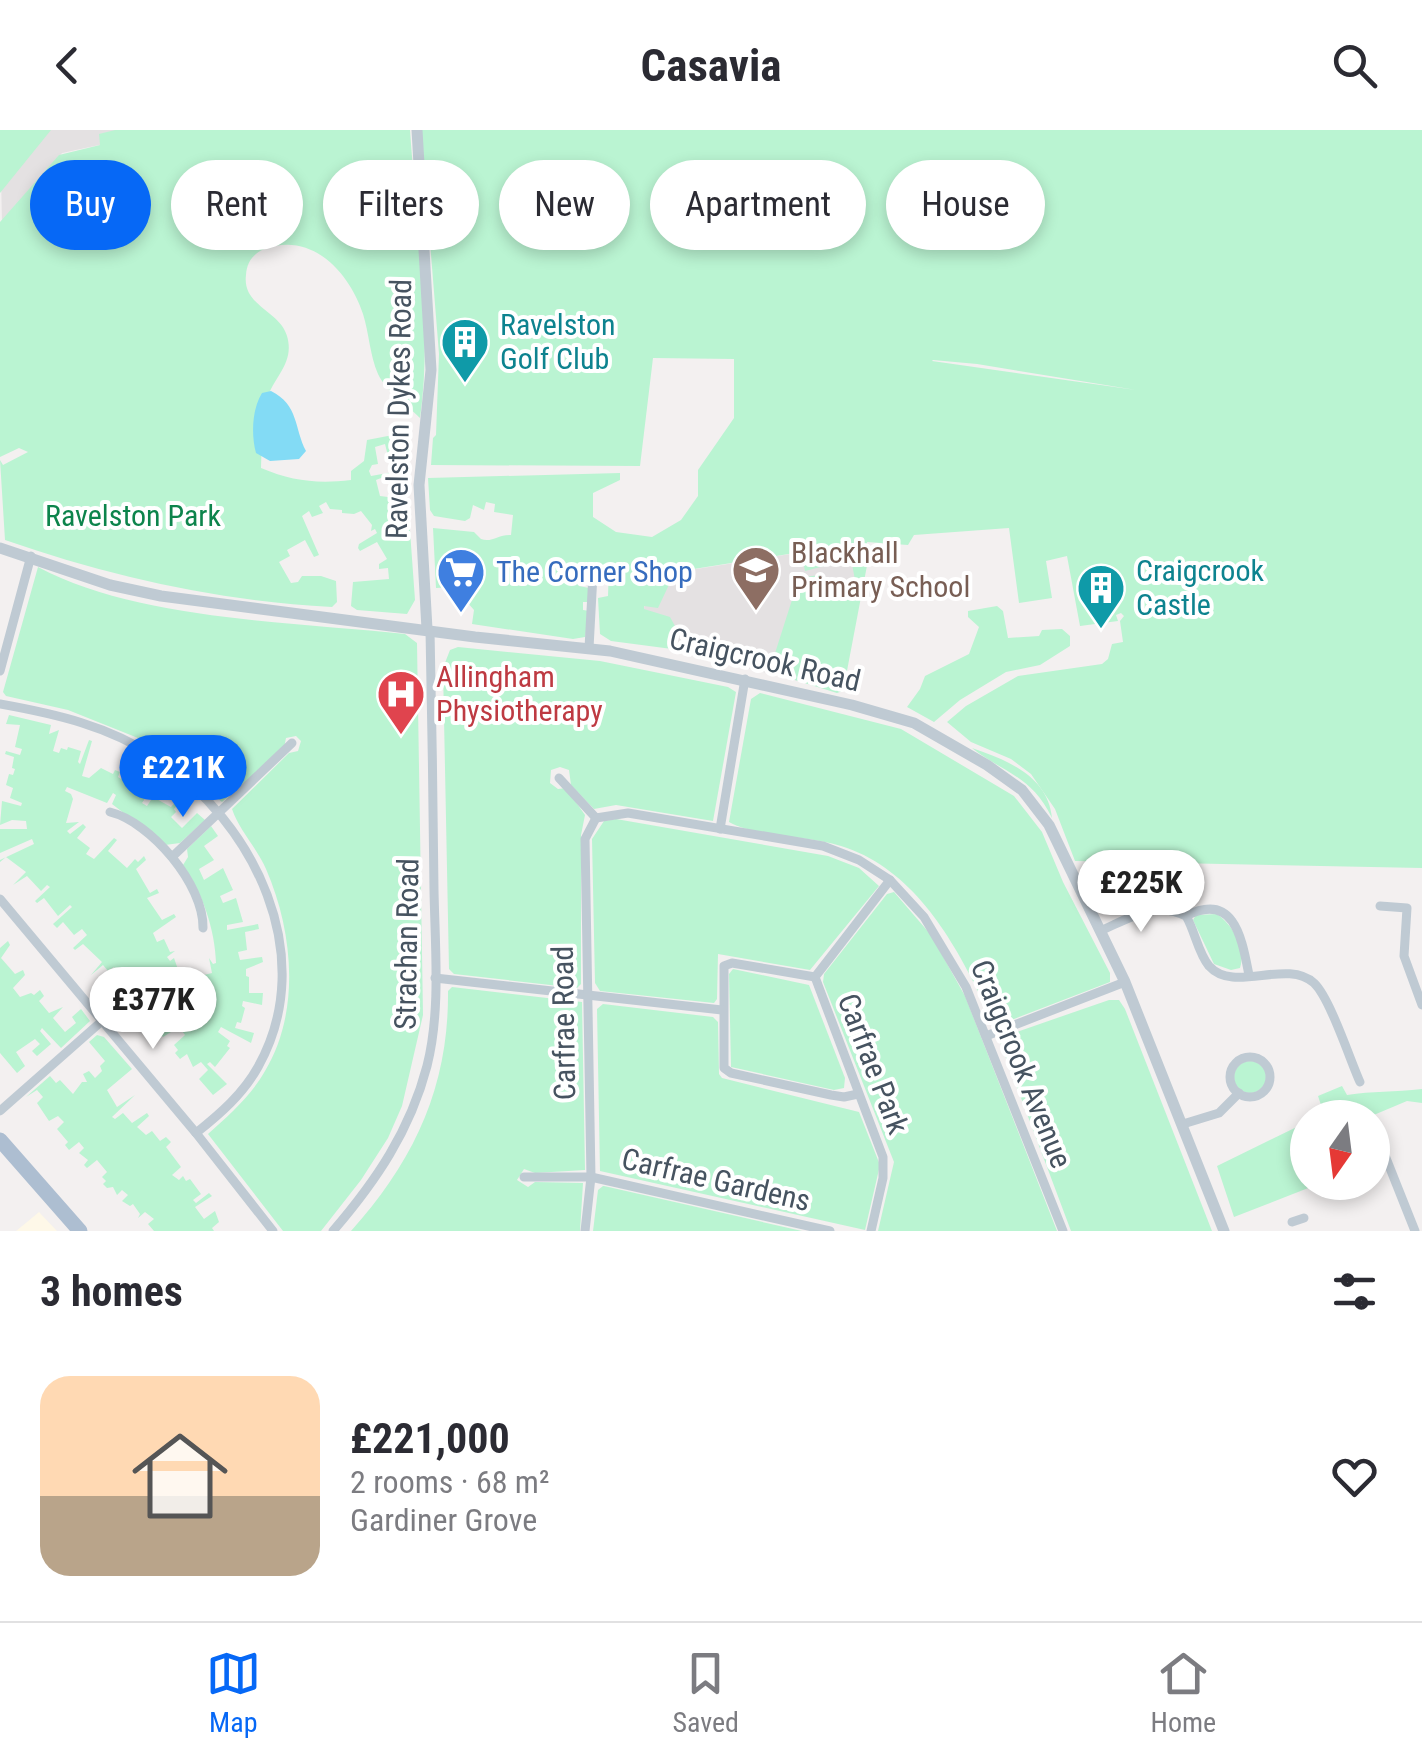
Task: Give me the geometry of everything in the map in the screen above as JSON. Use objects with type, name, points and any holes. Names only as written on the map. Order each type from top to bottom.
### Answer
[{"type":"main road","points":[[0,1140],[80,1231]]},
{"type":"street","name":"Ravelston Dykes Road","points":[[417,130],[431,356],[430,400],[419,485],[428,629]]},
{"type":"street","name":"Craigcrook Road","points":[[0,548],[110,584],[161,596],[589,648],[745,679],[908,721],[1008,778],[1034,802],[1049,826],[1124,982],[1224,1231]]},
{"type":"street","points":[[0,671],[31,556]]},
{"type":"street","points":[[589,648],[593,574]]},
{"type":"street","name":"Strachan Road","points":[[333,1231],[378,1177],[411,1112],[431,1049],[435,978],[428,629]]},
{"type":"street","points":[[720,829],[745,679]]},
{"type":"street","points":[[0,704],[62,716],[111,733],[174,770],[220,811],[248,850],[269,900],[279,949],[281,992],[273,1033],[258,1068],[236,1098],[196,1133]]},
{"type":"street","points":[[172,857],[292,743]]},
{"type":"street","points":[[559,778],[596,818]]},
{"type":"street","points":[[110,812],[132,822],[172,857],[197,899],[203,928]]},
{"type":"street","name":"Craigcrook Avenue","points":[[596,818],[620,812],[831,849],[859,860],[890,880],[924,917],[966,987],[1062,1231]]},
{"type":"street","name":"Carfrae Road","points":[[585,1231],[591,1177],[585,838],[596,818]]},
{"type":"street","name":"Carfrae Park","points":[[871,1231],[884,1165],[814,977],[890,880]]},
{"type":"street","points":[[0,899],[273,1231]]},
{"type":"street","points":[[1380,906],[1407,908],[1404,956],[1422,1005]]},
{"type":"street","points":[[1100,931],[1156,909],[1173,910],[1186,916],[1212,968],[1228,975],[1293,975],[1315,984],[1360,1082]]},
{"type":"street","points":[[1186,916],[1198,911],[1227,914],[1237,927],[1249,975]]},
{"type":"street","points":[[1405,934],[1419,935]]},
{"type":"street","points":[[814,977],[729,963],[723,970],[723,1066],[726,1071],[838,1096],[858,1094]]},
{"type":"street","points":[[435,978],[722,1010]]},
{"type":"street","points":[[986,1036],[1124,982]]},
{"type":"street","points":[[0,1111],[102,1021]]},
{"type":"street","points":[[1248,1057],[1264,1063],[1270,1076],[1265,1090],[1252,1097],[1238,1093],[1230,1078],[1235,1064],[1248,1057]]},
{"type":"street","points":[[1354,1067],[1366,1062]]},
{"type":"street","points":[[1183,1124],[1219,1113],[1238,1093]]},
{"type":"street","points":[[1390,1150],[1395,1148]]},
{"type":"street","points":[[1390,1169],[1415,1231]]},
{"type":"street","name":"Carfrae Gardens","points":[[524,1177],[591,1177],[830,1231]]},
{"type":"street","points":[[1298,1220],[1303,1231]]},
{"type":"shaded area","points":[[0,130],[169,130],[62,153],[56,160],[30,160],[30,190],[2,223]]},
{"type":"shaded area","name":"Blackhall Primary School","points":[[866,542],[842,692],[687,653],[672,645],[644,610],[646,577]]},
{"type":"shaded area","points":[[39,1212],[57,1231],[16,1231],[27,1222]]},
{"type":"green space","points":[[0,130],[51,130],[0,193]]},
{"type":"green space","name":"Ravelston Park","points":[[115,130],[410,130],[412,160],[323,160],[323,250],[420,250],[425,349],[420,418],[391,392],[375,367],[365,321],[350,286],[331,263],[303,248],[303,160],[171,160],[171,250],[262,250],[249,264],[246,285],[255,301],[277,320],[287,336],[286,362],[265,407],[261,468],[305,480],[351,480],[351,471],[364,461],[367,440],[393,435],[395,454],[388,456],[385,444],[375,447],[378,464],[369,471],[371,476],[399,471],[376,480],[380,496],[398,494],[401,502],[408,503],[415,600],[407,614],[357,610],[351,606],[353,582],[389,579],[388,568],[379,569],[379,564],[387,559],[377,542],[360,551],[358,548],[377,533],[375,529],[371,531],[372,525],[361,511],[342,513],[330,509],[326,502],[319,506],[323,513],[312,517],[309,511],[302,516],[319,555],[314,557],[305,540],[287,550],[290,556],[279,562],[291,583],[302,576],[336,581],[337,602],[332,607],[166,585],[5,540],[0,460],[3,465],[28,452],[19,448],[0,457],[0,222],[30,188],[30,250],[151,250],[151,160],[55,160],[59,155],[100,145],[99,134]]},
{"type":"green space","points":[[421,130],[1422,130],[1422,868],[1075,861],[1055,809],[1031,774],[1011,759],[971,742],[947,722],[966,706],[1018,676],[1102,664],[1108,659],[1112,644],[1123,642],[1121,613],[1116,615],[1118,621],[1080,626],[1067,556],[1046,561],[1052,598],[1019,603],[1009,528],[914,535],[908,545],[867,542],[869,555],[846,676],[848,689],[837,693],[769,672],[799,578],[819,575],[821,586],[855,580],[848,560],[805,571],[801,552],[675,572],[658,608],[644,606],[670,617],[675,626],[672,649],[611,641],[600,634],[598,598],[608,596],[609,566],[581,564],[579,586],[589,588],[590,602],[583,602],[583,610],[590,611],[585,637],[573,639],[472,624],[474,610],[454,587],[436,588],[433,528],[474,532],[489,540],[511,535],[513,515],[494,512],[495,504],[486,502],[484,510],[473,505],[470,518],[465,521],[434,516],[430,510],[428,478],[620,473],[620,480],[593,493],[593,517],[616,532],[652,537],[681,520],[698,496],[698,470],[734,418],[734,359],[653,358],[640,466],[431,465],[439,354],[431,250],[479,250],[479,160],[423,160]],"holes":[[[932,361],[977,364],[1136,390]]]},
{"type":"green space","points":[[38,567],[77,585],[168,608],[266,622],[405,634],[417,643],[423,1015],[402,1106],[388,1138],[321,1231],[283,1231],[208,1134],[246,1097],[265,1071],[284,1023],[288,997],[287,944],[275,893],[262,861],[232,809],[289,753],[298,751],[301,741],[296,736],[286,738],[284,748],[222,802],[163,753],[138,738],[68,710],[6,696],[3,692]]},
{"type":"green space","points":[[997,606],[1003,611],[1008,638],[1039,636],[1042,630],[1062,629],[1070,636],[1070,646],[1040,665],[1006,672],[960,700],[934,722],[907,707],[925,676],[969,654],[979,627],[968,617],[968,611]]},
{"type":"green space","points":[[458,647],[600,661],[728,687],[736,692],[713,821],[616,805],[594,809],[571,785],[569,770],[551,770],[550,783],[558,789],[566,788],[585,815],[581,835],[581,984],[577,988],[454,974],[449,969],[443,668],[450,650]]},
{"type":"green space","points":[[760,693],[901,729],[1014,796],[1042,832],[1110,973],[1110,982],[993,1027],[964,963],[937,921],[904,883],[885,868],[841,846],[754,831],[729,822],[751,699]]},
{"type":"green space","points":[[9,715],[51,725],[49,734],[59,730],[53,751],[59,753],[61,748],[68,747],[81,751],[80,764],[89,740],[92,741],[82,776],[89,778],[101,768],[113,774],[115,770],[120,772],[121,779],[130,764],[133,765],[126,784],[142,795],[155,777],[158,779],[142,803],[147,806],[153,797],[171,807],[180,797],[183,799],[171,817],[182,828],[197,813],[205,820],[180,843],[165,845],[112,804],[116,795],[113,793],[107,803],[67,787],[65,791],[73,799],[66,823],[79,822],[67,831],[70,834],[83,824],[86,827],[77,838],[90,848],[86,854],[94,859],[114,838],[117,840],[108,851],[127,868],[144,856],[146,860],[136,869],[150,893],[157,889],[159,893],[147,898],[162,920],[174,914],[176,917],[153,933],[157,942],[164,939],[170,952],[175,951],[167,957],[170,961],[174,958],[184,987],[189,985],[188,979],[212,973],[209,958],[216,963],[207,912],[183,865],[187,849],[211,826],[218,836],[204,846],[214,860],[199,869],[204,880],[223,868],[233,890],[220,896],[223,903],[236,898],[243,922],[227,925],[227,930],[258,924],[259,929],[245,932],[247,950],[238,952],[240,960],[262,957],[263,962],[246,969],[249,993],[263,993],[262,1005],[243,1001],[241,1023],[237,1022],[235,1028],[254,1033],[251,1043],[221,1027],[218,1032],[230,1041],[230,1048],[215,1067],[207,1064],[227,1084],[213,1095],[199,1079],[208,1070],[201,1062],[193,1067],[187,1054],[180,1059],[174,1045],[185,1035],[179,1027],[163,1037],[152,1024],[152,1018],[163,1009],[161,1006],[132,1025],[146,1012],[146,1004],[137,992],[132,995],[129,991],[144,978],[129,978],[121,985],[112,975],[117,971],[114,967],[108,971],[103,965],[91,975],[102,962],[83,944],[73,948],[87,935],[82,929],[74,935],[63,922],[57,928],[53,924],[72,907],[58,916],[44,898],[37,903],[50,887],[47,885],[41,891],[27,876],[13,885],[26,872],[6,857],[34,844],[32,839],[0,853],[0,829],[27,829],[26,821],[12,820],[0,825],[2,801],[21,806],[22,803],[10,798],[13,788],[6,785],[15,769],[14,757],[6,751],[20,755],[22,749],[15,747],[20,725],[6,724]]},
{"type":"green space","points":[[972,748],[1024,772],[1043,791],[1052,818],[1026,784]]},
{"type":"green space","points":[[616,819],[828,856],[859,868],[879,886],[810,970],[718,954],[714,1003],[600,991],[595,983],[592,839],[604,821]]},
{"type":"green space","points":[[894,892],[931,935],[965,996],[1057,1231],[878,1231],[894,1162],[823,982],[824,974],[887,894]]},
{"type":"green space","points":[[1217,914],[1237,938],[1240,968],[1231,970],[1214,964],[1193,920],[1196,915]]},
{"type":"green space","points":[[8,941],[10,945],[1,958],[15,974],[23,970],[25,975],[13,988],[20,997],[40,990],[44,996],[39,1001],[49,1013],[63,1007],[53,1018],[65,1032],[76,1023],[72,1017],[81,1009],[90,1021],[61,1048],[42,1028],[40,1031],[51,1044],[37,1056],[32,1051],[40,1044],[35,1039],[16,1052],[25,1066],[17,1073],[0,1053],[0,948]]},
{"type":"green space","points":[[733,969],[809,985],[845,1078],[844,1088],[834,1090],[731,1067],[729,974]]},
{"type":"green space","points":[[452,987],[582,1002],[585,1170],[535,1173],[524,1169],[517,1180],[528,1187],[535,1182],[583,1183],[580,1231],[351,1231],[393,1177],[424,1121],[442,1059],[448,991]]},
{"type":"green space","points":[[1109,1000],[1119,1000],[1125,1009],[1212,1231],[1071,1231],[1000,1042],[1005,1036]]},
{"type":"green space","points":[[603,1004],[713,1017],[718,1022],[722,1078],[859,1112],[880,1165],[865,1230],[600,1171],[597,1009]]},
{"type":"green space","points":[[97,1035],[104,1037],[132,1069],[107,1090],[117,1107],[135,1095],[112,1117],[123,1113],[132,1123],[147,1113],[149,1116],[137,1127],[146,1135],[152,1131],[160,1141],[166,1137],[171,1142],[166,1147],[181,1167],[172,1175],[179,1180],[183,1176],[186,1181],[190,1179],[201,1194],[193,1200],[196,1203],[209,1193],[212,1196],[195,1207],[204,1219],[215,1211],[219,1222],[212,1228],[214,1231],[154,1231],[148,1224],[154,1219],[145,1212],[138,1218],[140,1214],[133,1204],[122,1201],[128,1195],[122,1190],[117,1195],[113,1187],[103,1184],[106,1181],[102,1177],[107,1172],[97,1160],[87,1168],[84,1165],[88,1160],[79,1153],[84,1148],[79,1142],[69,1150],[65,1145],[68,1142],[57,1129],[64,1122],[58,1116],[49,1121],[37,1103],[43,1097],[37,1090],[26,1097],[50,1076],[56,1083],[60,1080],[73,1094],[82,1082],[87,1082],[83,1074],[89,1071],[95,1078],[105,1061],[89,1042]]},
{"type":"green space","points":[[1250,1061],[1262,1065],[1266,1077],[1262,1089],[1250,1093],[1238,1089],[1234,1077],[1238,1065]]},
{"type":"green space","points":[[1342,1086],[1347,1095],[1422,1089],[1422,1103],[1407,1101],[1390,1108],[1390,1100],[1319,1100],[1318,1096]]},
{"type":"green space","points":[[1290,1130],[1290,1195],[1234,1217],[1217,1166]]},
{"type":"green space","points":[[603,1186],[802,1231],[593,1231],[598,1190]]},
{"type":"water","points":[[271,391],[287,403],[294,418],[306,451],[299,459],[270,461],[256,453],[254,414],[262,393]]},
{"type":"place","name":"Ravelston Golf Club","points":[[465,384]]},
{"type":"place","name":"Blackhall Primary School","points":[[756,612]]},
{"type":"place","name":"The Corner Shop","points":[[461,614]]},
{"type":"place","name":"Craigcrook Castle","points":[[1101,630]]},
{"type":"place","name":"Allingham Physiotherapy","points":[[401,736]]}]
